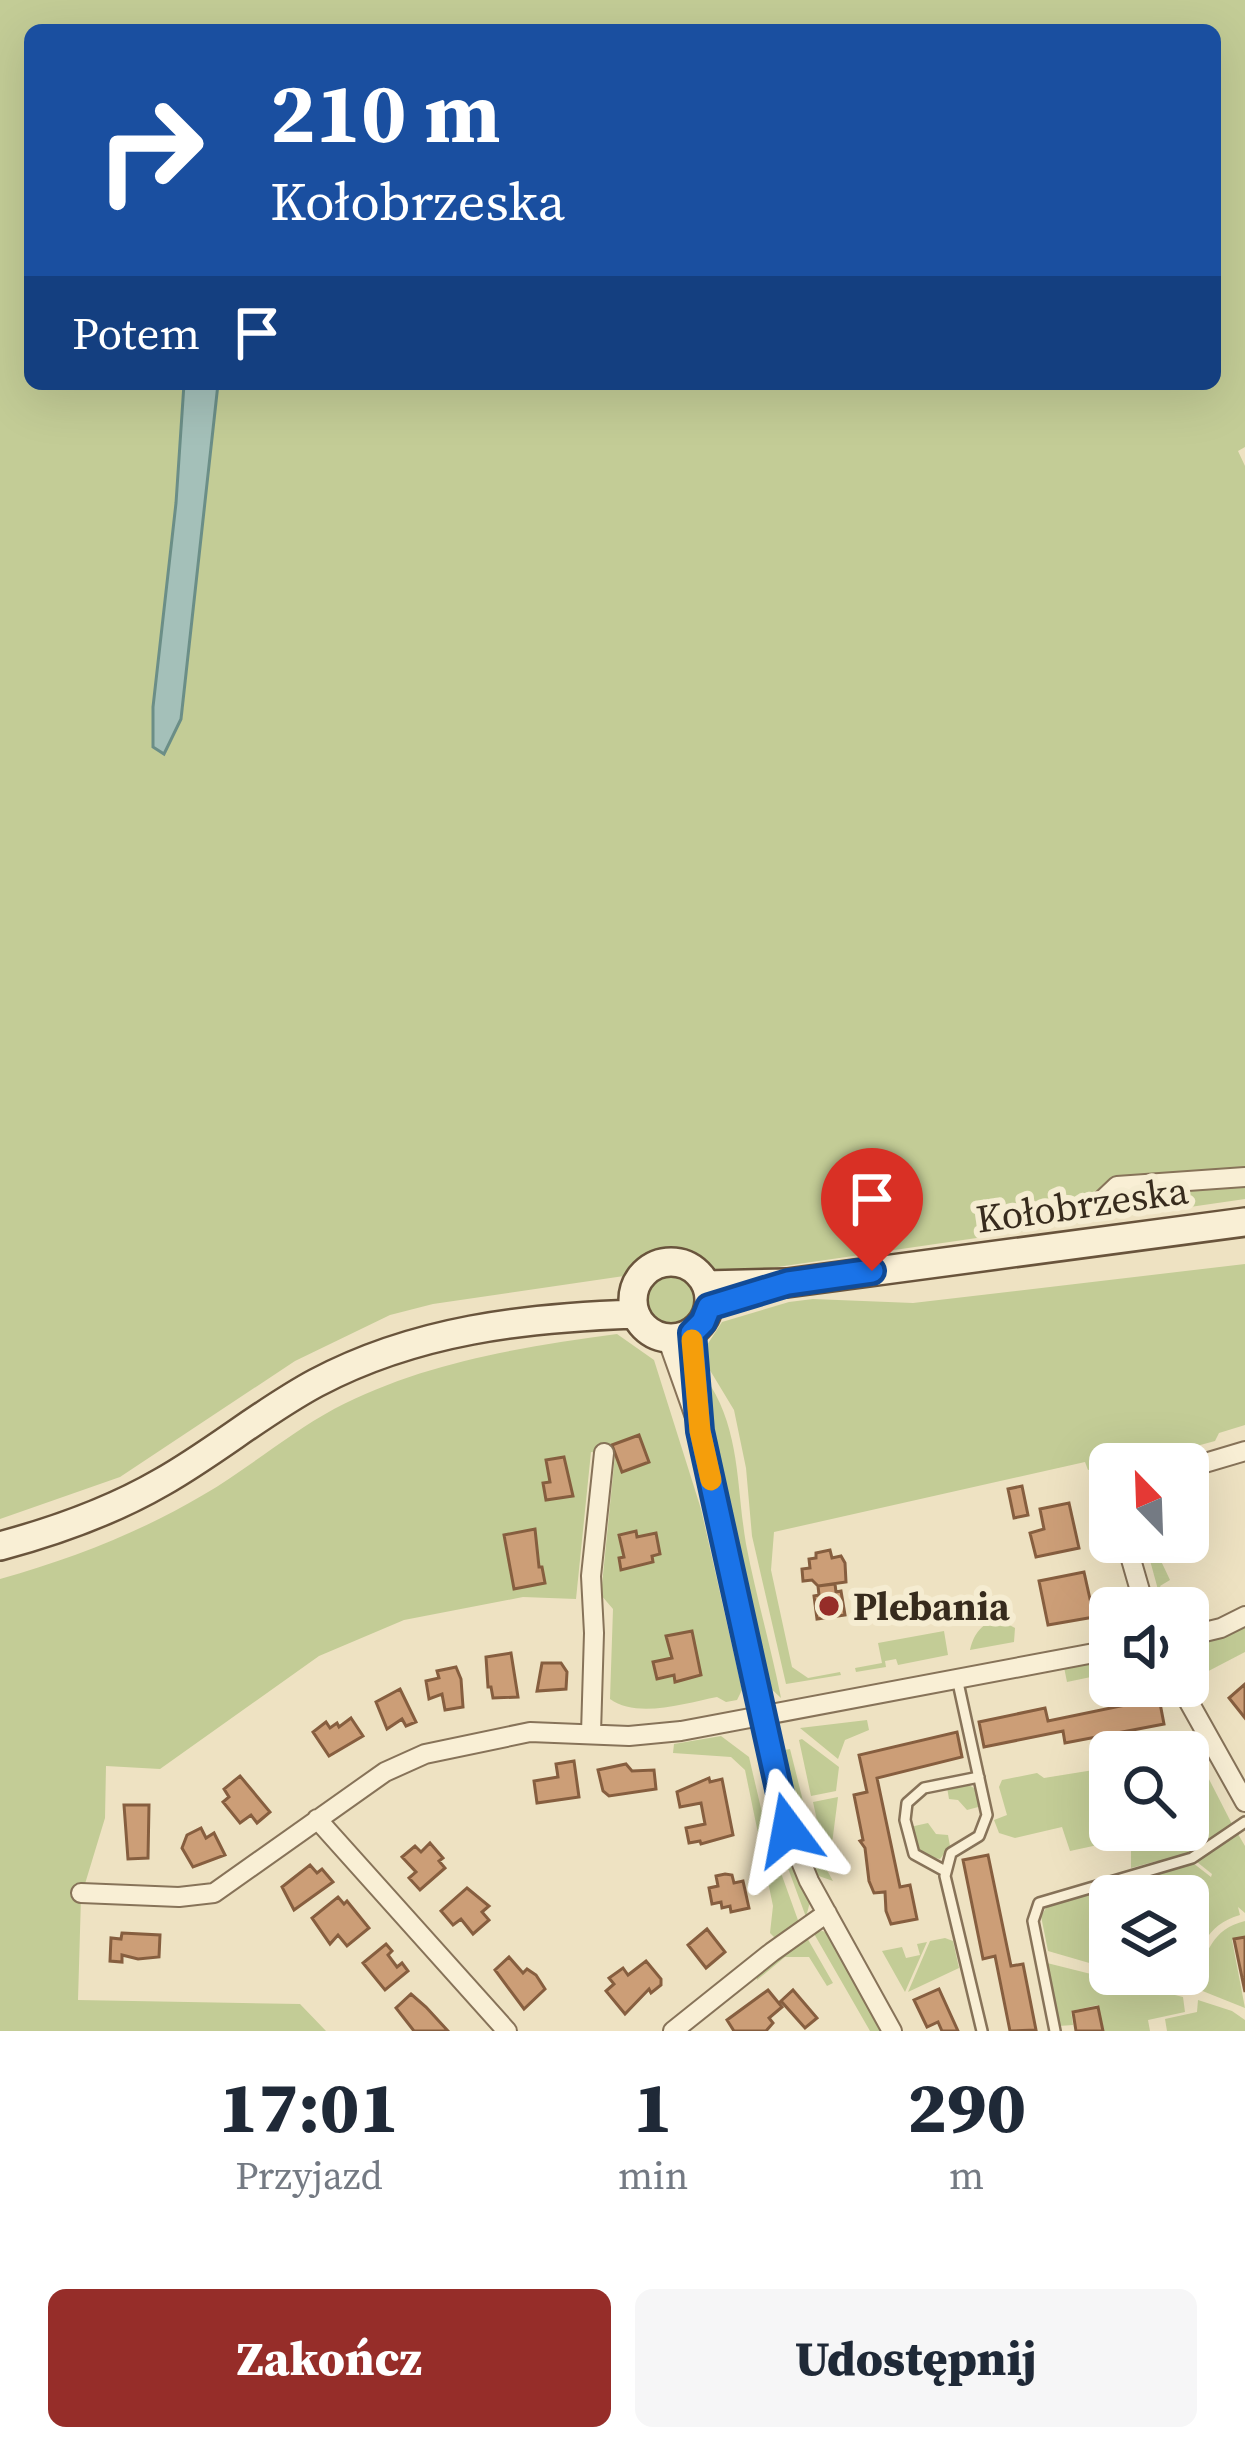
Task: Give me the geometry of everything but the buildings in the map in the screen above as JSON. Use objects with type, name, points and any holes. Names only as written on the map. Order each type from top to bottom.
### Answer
[{"type":"main road","name":"Kołobrzeska","points":[[707,1296],[1245,1222]]},
{"type":"main road","points":[[663,1263],[693,1269],[707,1296],[703,1322],[679,1335],[645,1328],[635,1303],[644,1274],[663,1263]]},
{"type":"main road","points":[[0,1546],[68,1525],[134,1497],[284,1401],[359,1363],[462,1330],[635,1303]]},
{"type":"street","points":[[1096,1206],[1117,1186],[1245,1177]]},
{"type":"street","points":[[679,1335],[784,1817],[803,1867],[892,2031]]},
{"type":"street","points":[[1209,1462],[1245,1451]]},
{"type":"street","points":[[591,1733],[594,1633],[590,1586],[604,1453]]},
{"type":"street","points":[[1209,1631],[1245,1616]]},
{"type":"street","points":[[81,1893],[189,1897],[214,1893],[385,1772],[439,1749],[516,1734],[661,1734],[1089,1654]]},
{"type":"street","points":[[1192,1707],[1245,1802]]},
{"type":"street","points":[[317,1819],[507,2031]]},
{"type":"street","points":[[673,2031],[827,1913]]},
{"type":"lane","points":[[957,1678],[987,1815],[974,1839],[954,1850],[945,1871],[982,2031]]},
{"type":"lane","points":[[945,1871],[914,1855],[905,1820],[907,1803],[924,1788],[979,1777]]},
{"type":"lane","points":[[1054,2031],[1034,1921],[1040,1903],[1192,1858],[1245,1822]]},
{"type":"green space","points":[[0,0],[1245,0],[1245,447],[1238,451],[1245,466],[1245,1199],[715,1276],[684,1254],[661,1254],[624,1276],[433,1304],[390,1315],[295,1361],[120,1477],[0,1519]]},
{"type":"green space","points":[[1245,1264],[1245,1425],[1219,1433],[1208,1443],[1089,1443],[1089,1470],[1085,1462],[774,1532],[771,1570],[792,1667],[808,1678],[841,1675],[786,1684],[752,1536],[746,1468],[734,1410],[708,1367],[707,1345],[722,1322],[789,1302],[913,1303]]},
{"type":"green space","points":[[671,1273],[690,1281],[698,1300],[690,1319],[671,1327],[652,1319],[644,1300],[652,1281]]},
{"type":"green space","points":[[617,1334],[654,1360],[701,1509],[742,1690],[737,1700],[726,1702],[717,1697],[648,1709],[610,1699],[613,1609],[601,1595],[615,1455],[591,1452],[576,1599],[523,1597],[404,1620],[319,1656],[160,1769],[106,1766],[105,1818],[81,1897],[78,2000],[300,2004],[326,2031],[0,2031],[0,1579],[79,1554],[179,1509],[317,1419],[367,1393],[472,1359]]},
{"type":"green space","points":[[705,1377],[731,1437],[746,1544],[781,1698],[765,1683],[707,1431]]},
{"type":"green space","points":[[1151,1563],[1162,1563],[1170,1580],[1157,1587]]},
{"type":"green space","points":[[1002,1621],[1015,1628],[1014,1642],[970,1650],[980,1629]]},
{"type":"green space","points":[[1245,1623],[1245,1652],[1209,1671],[1209,1636]]},
{"type":"green space","points":[[944,1631],[948,1655],[898,1665],[896,1659],[885,1661],[886,1667],[856,1672],[855,1668],[882,1663],[878,1643]]},
{"type":"green space","points":[[1089,1663],[1089,1677],[1067,1682],[1064,1667]]},
{"type":"green space","points":[[867,1720],[869,1730],[845,1740],[838,1759],[800,1728]]},
{"type":"green space","points":[[721,1736],[749,1757],[767,1834],[799,1923],[776,1939],[770,1933],[773,1906],[745,1770],[731,1757],[673,1753],[674,1744]]},
{"type":"green space","points":[[802,1739],[839,1767],[836,1791],[811,1796]]},
{"type":"green space","points":[[790,1749],[815,1849],[833,1881],[816,1875],[792,1814],[779,1751]]},
{"type":"green space","points":[[762,1755],[780,1833],[810,1902],[806,1917],[775,1833],[758,1759]]},
{"type":"green space","points":[[1089,1771],[1089,1847],[1070,1851],[1062,1827],[1015,1838],[999,1833],[994,1820],[1007,1815],[999,1787],[1002,1780],[1037,1773],[1044,1778]]},
{"type":"green space","points":[[1209,1779],[1233,1826],[1209,1842]]},
{"type":"green space","points":[[969,1785],[977,1790],[982,1806],[967,1810],[958,1800],[949,1799],[947,1787]]},
{"type":"green space","points":[[838,1797],[830,1859],[813,1802]]},
{"type":"green space","points":[[928,1823],[936,1834],[948,1835],[950,1846],[940,1859],[918,1854],[910,1827]]},
{"type":"green space","points":[[1238,1834],[1245,1846],[1245,1913],[1238,1907],[1240,1915],[1209,1935],[1212,1874],[1197,1862]]},
{"type":"green space","points":[[1131,1851],[1194,1851],[1161,1864],[1131,1868]]},
{"type":"green space","points":[[1193,1863],[1208,1875],[1149,1875]]},
{"type":"green space","points":[[1089,1893],[1089,1963],[1048,1951],[1041,1916],[1048,1905]]},
{"type":"green space","points":[[1245,1921],[1245,1936],[1232,1940],[1245,2008],[1209,1994],[1209,1949],[1234,1925]]},
{"type":"green space","points":[[823,1931],[883,2031],[870,2031],[813,1932]]},
{"type":"green space","points":[[806,1936],[833,1983],[827,1986],[809,1957],[785,1957],[757,1980],[756,1974]]},
{"type":"green space","points":[[930,1941],[953,1941],[959,1968],[908,1992]]},
{"type":"green space","points":[[927,1942],[905,1992],[882,1951],[902,1947],[906,1958],[920,1955],[917,1944]]},
{"type":"green space","points":[[1047,1963],[1089,1974],[1089,1995],[1183,1997],[1185,2012],[1148,2020],[1150,2031],[1104,2031],[1098,2005],[1071,2011],[1073,2025],[1059,2026]]},
{"type":"green space","points":[[1198,2000],[1232,2011],[1245,2020],[1245,2031],[1167,2031],[1165,2019],[1197,2012]]},
{"type":"water","points":[[184,390],[217,390],[181,719],[164,754],[153,747],[153,707]]},
{"type":"slow traffic","points":[[692,1340],[700,1431],[711,1480]]},
{"type":"place","name":"Plebania","points":[[829,1606]]},
{"type":"route","points":[[788,1830],[700,1431],[692,1333],[709,1307],[788,1283],[872,1271]]}]
